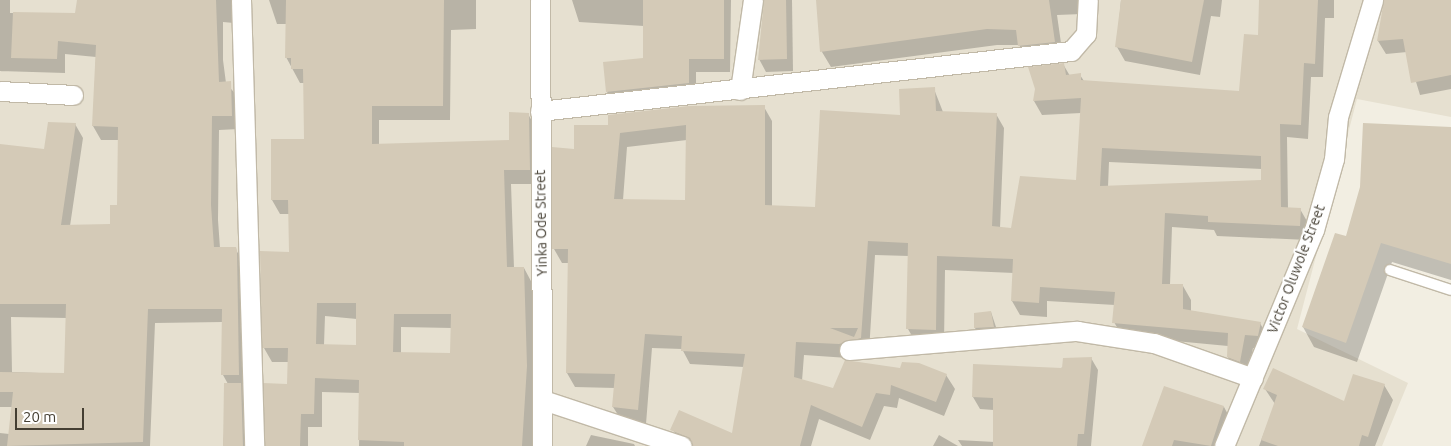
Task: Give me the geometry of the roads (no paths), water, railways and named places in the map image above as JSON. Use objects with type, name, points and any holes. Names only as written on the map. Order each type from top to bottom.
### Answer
[{"type":"street","points":[[241,0],[254,446]]},
{"type":"street","name":"Yinka Ode Street","points":[[540,0],[542,446]]},
{"type":"street","points":[[740,90],[753,0]]},
{"type":"street","points":[[540,111],[740,90],[1071,51],[1086,34],[1088,0]]},
{"type":"street","name":"Victor Oluwole Street","points":[[1224,446],[1314,230],[1334,159],[1338,117],[1373,0]]},
{"type":"street","points":[[0,92],[73,95]]},
{"type":"street","points":[[849,350],[1077,331],[1154,343],[1253,378]]},
{"type":"street","points":[[543,400],[682,446]]},
{"type":"lane","points":[[1390,270],[1451,290]]}]
